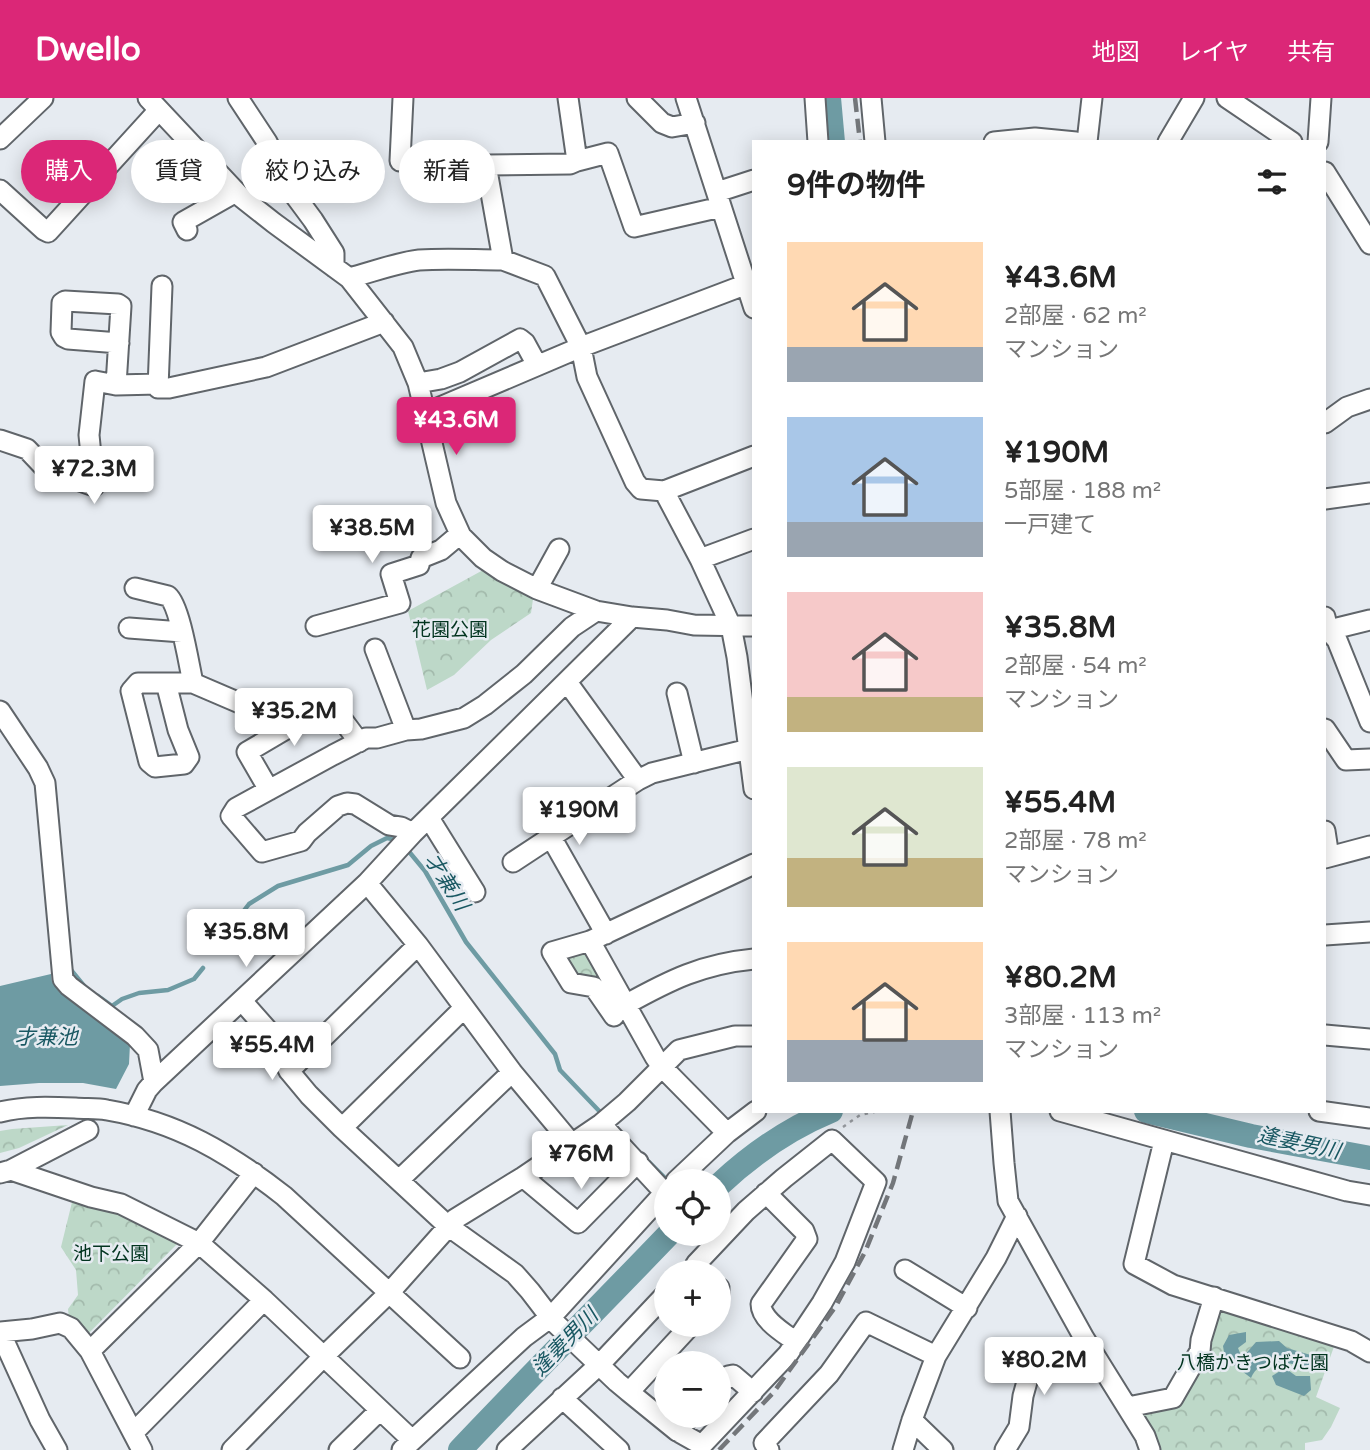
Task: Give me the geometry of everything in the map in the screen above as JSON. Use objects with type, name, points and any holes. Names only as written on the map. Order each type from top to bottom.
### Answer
[{"type":"street","points":[[0,139],[43,98]]},
{"type":"street","points":[[238,98],[267,142],[293,193],[334,253],[341,273]]},
{"type":"street","points":[[401,140],[403,98]]},
{"type":"street","points":[[568,98],[577,161]]},
{"type":"street","points":[[637,98],[662,123],[672,127],[695,123]]},
{"type":"street","points":[[686,98],[752,301]]},
{"type":"street","points":[[815,98],[818,140]]},
{"type":"street","points":[[871,98],[875,140]]},
{"type":"street","points":[[1087,140],[1092,98]]},
{"type":"street","points":[[1169,140],[1194,98]]},
{"type":"street","points":[[1227,98],[1289,140]]},
{"type":"street","points":[[1318,140],[1321,98]]},
{"type":"street","points":[[0,190],[48,232],[154,104],[236,192],[341,273],[403,347],[418,383],[444,495],[460,534],[483,558],[537,589],[596,611],[694,625],[752,626]]},
{"type":"street","points":[[1023,140],[1056,140]]},
{"type":"street","points":[[495,165],[570,164],[608,153],[634,227],[719,200],[752,181]]},
{"type":"street","points":[[1326,174],[1370,244]]},
{"type":"street","points":[[187,230],[183,222],[236,192]]},
{"type":"street","points":[[493,203],[503,260]]},
{"type":"street","points":[[341,273],[417,260],[463,258],[503,260],[545,276],[581,347],[587,377],[635,482],[641,489],[664,491],[752,457]]},
{"type":"street","points":[[426,413],[581,347],[747,284]]},
{"type":"street","points":[[162,286],[158,388],[266,367],[384,322]]},
{"type":"street","points":[[418,383],[460,372],[520,339],[537,365]]},
{"type":"street","points":[[117,385],[119,343]]},
{"type":"street","points":[[0,440],[27,449],[46,469],[94,486],[89,435],[95,381],[117,385],[158,384]]},
{"type":"street","points":[[1326,422],[1347,407],[1370,400]]},
{"type":"street","points":[[513,862],[652,773],[752,749],[731,626],[664,491]]},
{"type":"street","points":[[1326,499],[1370,493]]},
{"type":"street","points":[[316,625],[400,603],[391,574],[419,565],[422,558],[441,550],[460,534]]},
{"type":"street","points":[[700,559],[752,540]]},
{"type":"street","points":[[537,589],[559,549]]},
{"type":"street","points":[[135,588],[172,599],[178,615],[192,683]]},
{"type":"street","points":[[406,841],[401,827],[389,825],[355,804],[348,803],[338,806],[306,833],[301,841],[262,852],[231,816],[236,808],[366,738],[377,738],[464,718],[524,674],[572,627],[596,611]]},
{"type":"street","points":[[134,1116],[154,1082],[367,883],[632,617]]},
{"type":"street","points":[[1326,626],[1370,620]]},
{"type":"street","points":[[1326,626],[1337,640],[1370,722]]},
{"type":"street","points":[[129,628],[182,632]]},
{"type":"street","points":[[375,649],[406,730]]},
{"type":"street","points":[[567,682],[638,780]]},
{"type":"street","points":[[166,683],[192,683],[256,710],[265,707],[336,711],[359,742]]},
{"type":"street","points":[[677,692],[694,763]]},
{"type":"street","points":[[269,790],[247,752],[286,729],[287,709]]},
{"type":"street","points":[[0,711],[45,783],[63,979],[135,1036],[148,1050],[154,1082]]},
{"type":"street","points":[[1326,730],[1346,760],[1370,759]]},
{"type":"street","points":[[429,818],[475,892]]},
{"type":"street","points":[[551,837],[598,937],[619,1010]]},
{"type":"street","points":[[1327,857],[1370,846]]},
{"type":"street","points":[[727,1133],[654,1057],[619,1010],[594,987],[570,983],[552,952],[598,937],[752,865]]},
{"type":"street","points":[[367,883],[418,945],[512,1072],[572,1144]]},
{"type":"street","points":[[1326,935],[1370,932]]},
{"type":"street","points":[[289,1071],[418,945]]},
{"type":"street","points":[[619,1010],[667,981],[715,964],[752,958]]},
{"type":"street","points":[[242,1001],[280,1044],[289,1071],[342,1128],[448,1226],[515,1275],[552,1319],[617,1382],[677,1431],[702,1445],[788,1354],[822,1303],[845,1262],[876,1183],[832,1140],[746,1211],[703,1260]]},
{"type":"street","points":[[342,1128],[464,1008]]},
{"type":"street","points":[[1326,1035],[1370,1039]]},
{"type":"street","points":[[232,1450],[390,1292],[455,1219],[601,1124],[679,1050],[735,1036],[752,1036]]},
{"type":"street","points":[[399,1180],[512,1072]]},
{"type":"street","points":[[0,1112],[56,1107],[105,1110],[134,1116],[189,1135],[225,1154],[284,1196],[460,1358]]},
{"type":"street","points":[[1326,1112],[1370,1118]]},
{"type":"street","points":[[689,1169],[752,1113]]},
{"type":"street","points":[[1000,1113],[1009,1201],[1088,1345],[1145,1436],[1150,1450]]},
{"type":"street","points":[[1067,1113],[1346,1191],[1370,1195]]},
{"type":"street","points":[[601,1124],[654,1176]]},
{"type":"street","points":[[6,1171],[88,1130]]},
{"type":"street","points":[[1164,1141],[1134,1264],[1173,1285],[1351,1341],[1370,1352]]},
{"type":"street","points":[[523,1177],[578,1223],[638,1163]]},
{"type":"street","points":[[6,1171],[121,1204],[200,1243],[380,1410],[407,1445],[524,1337],[552,1319],[654,1205]]},
{"type":"street","points":[[90,1351],[200,1243],[254,1173]]},
{"type":"street","points":[[766,1193],[804,1231],[807,1239],[761,1304],[762,1313],[796,1342]]},
{"type":"street","points":[[903,1450],[936,1356],[996,1258],[1017,1216]]},
{"type":"street","points":[[905,1270],[967,1308]]},
{"type":"street","points":[[1128,1407],[1173,1398],[1200,1351],[1214,1297]]},
{"type":"street","points":[[57,1450],[40,1420],[0,1332],[60,1323],[71,1328],[90,1351],[138,1441],[264,1300]]},
{"type":"street","points":[[507,1450],[654,1305]]},
{"type":"street","points":[[769,1450],[764,1443],[828,1374],[866,1322],[936,1356]]},
{"type":"street","points":[[629,1392],[680,1337]]},
{"type":"street","points":[[1005,1450],[1019,1427],[1032,1360],[1088,1345]]},
{"type":"street","points":[[731,1375],[753,1392]]},
{"type":"street","points":[[562,1398],[619,1450]]},
{"type":"street","points":[[339,1450],[380,1410]]},
{"type":"street","points":[[912,1420],[943,1450]]},
{"type":"street","points":[[677,1431],[680,1428]]},
{"type":"path","points":[[832,1140],[837,1132],[860,1115],[870,1113]]},
{"type":"green space","name":"花園公園","points":[[485,569],[534,592],[531,613],[491,640],[454,675],[427,690],[408,611]]},
{"type":"green space","points":[[588,945],[623,1009],[572,981],[556,954]]},
{"type":"green space","points":[[68,1125],[19,1148],[0,1153],[0,1131]]},
{"type":"green space","name":"池下公園","points":[[74,1194],[181,1240],[85,1337],[69,1319],[68,1309],[78,1295],[76,1270],[61,1247]]},
{"type":"green space","name":"八橋かきつばた園","points":[[1223,1305],[1336,1341],[1316,1397],[1340,1408],[1322,1440],[1305,1443],[1305,1450],[1157,1450],[1138,1409],[1175,1404],[1214,1310]]},
{"type":"water","name":"才兼池","points":[[51,974],[52,982],[130,1044],[129,1064],[116,1089],[83,1083],[0,1086],[0,986]]},
{"type":"water","points":[[1246,1332],[1246,1342],[1238,1348],[1242,1358],[1256,1342],[1279,1341],[1287,1348],[1314,1356],[1311,1369],[1286,1363],[1269,1363],[1256,1370],[1251,1378],[1225,1358],[1223,1346],[1229,1335]]},
{"type":"water","points":[[1285,1368],[1296,1376],[1310,1376],[1311,1390],[1304,1396],[1276,1385],[1272,1376]]},
{"type":"waterway","points":[[829,98],[833,140]]},
{"type":"waterway","name":"才兼川","points":[[216,947],[249,904],[278,886],[348,865],[371,846],[387,838],[397,840]]},
{"type":"waterway","name":"才兼川","points":[[406,848],[425,871],[466,942],[555,1054],[560,1070],[603,1115]]},
{"type":"waterway","name":"才兼川","points":[[70,966],[85,987]]},
{"type":"waterway","name":"才兼川","points":[[98,996],[112,1006],[139,993],[168,990],[194,979],[203,968]]},
{"type":"waterway","name":"逢妻男川","points":[[731,1174],[772,1143],[827,1113]]},
{"type":"waterway","name":"逢妻男川","points":[[1154,1113],[1251,1136],[1370,1158]]},
{"type":"waterway","name":"才兼川","points":[[645,1158],[656,1169]]},
{"type":"waterway","name":"逢妻男川","points":[[460,1450],[657,1246]]},
{"type":"railway","points":[[855,98],[860,140]]},
{"type":"railway","points":[[719,1450],[773,1393],[836,1306],[865,1252],[893,1183],[912,1113]]}]
